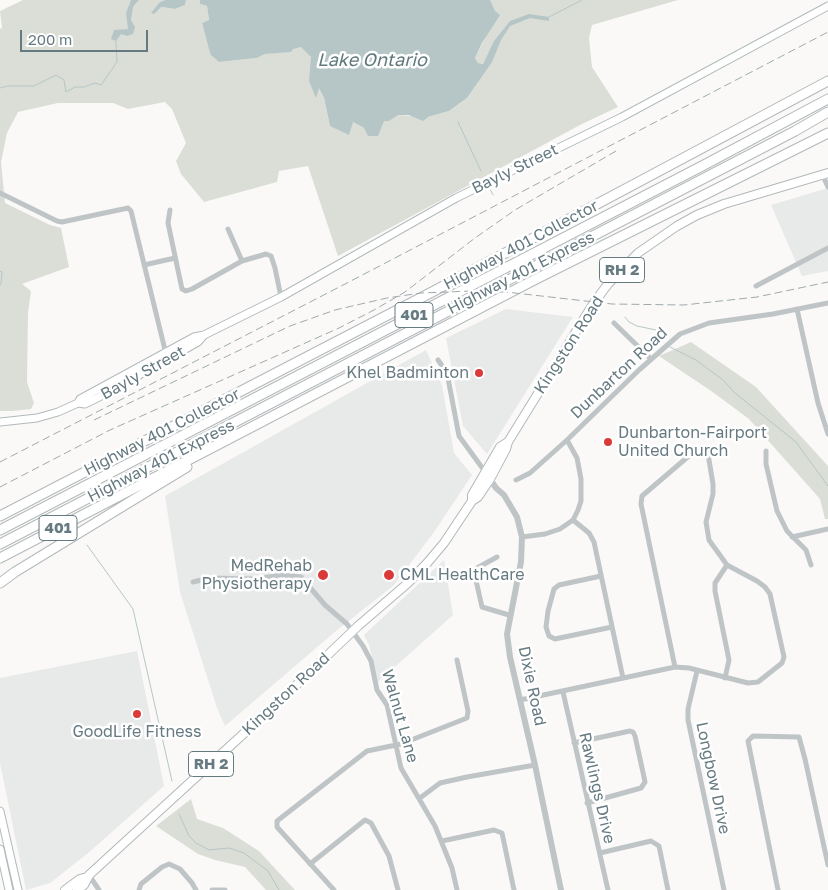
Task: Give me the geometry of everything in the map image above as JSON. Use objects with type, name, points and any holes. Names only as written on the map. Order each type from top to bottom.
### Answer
[{"type":"highway","name":"Highway 401 Collector","points":[[0,516],[423,297],[828,81]]},
{"type":"highway","name":"Highway 401 Express","points":[[0,530],[828,99]]},
{"type":"highway","name":"Highway 401 Express","points":[[0,544],[795,131],[828,112]]},
{"type":"highway","points":[[795,131],[828,119]]},
{"type":"highway","name":"401","points":[[0,558],[536,279],[828,133]]},
{"type":"highway","points":[[0,583],[23,567],[180,472],[226,441]]},
{"type":"main road","name":"Bayly Street","points":[[0,422],[37,418],[58,412],[78,403],[80,399],[166,356],[194,337],[204,335],[281,297],[456,198],[622,117],[828,6]]},
{"type":"main road","name":"Kingston Road","points":[[65,890],[80,879],[88,876],[174,799],[428,562],[444,543],[472,501],[478,497],[488,476],[506,449],[508,442],[593,304],[608,284],[638,253],[677,226],[697,215],[724,204],[825,174]]},
{"type":"main road","points":[[0,812],[18,890]]},
{"type":"main road","points":[[0,849],[9,890]]},
{"type":"main road","name":"Kingston Road","points":[[77,890],[84,885],[88,876]]},
{"type":"street","points":[[825,174],[828,187]]},
{"type":"street","points":[[0,193],[62,222],[128,208],[131,211],[166,356]]},
{"type":"street","points":[[170,210],[168,223],[182,289],[186,291],[192,289],[242,261],[266,254],[271,256],[281,297]]},
{"type":"street","points":[[228,229],[242,261]]},
{"type":"street","points":[[756,286],[828,248]]},
{"type":"street","points":[[144,265],[175,258]]},
{"type":"street","name":"Dunbarton Road","points":[[573,520],[581,500],[582,489],[577,458],[567,440],[651,359],[680,334],[709,323],[828,303]]},
{"type":"street","points":[[797,309],[818,403],[828,434]]},
{"type":"street","points":[[614,323],[651,359]]},
{"type":"street","name":"Dixie Road","points":[[438,360],[447,373],[459,436],[496,488],[504,496],[517,517],[522,537],[521,562],[509,615],[507,634],[561,890]]},
{"type":"street","points":[[516,480],[530,473],[567,440]]},
{"type":"street","points":[[520,700],[675,667],[697,670],[748,683],[758,682],[782,663],[784,657],[770,594],[757,581],[727,565],[709,540],[706,522],[713,494],[713,484],[708,454],[702,449],[697,449],[642,496],[641,504],[675,667]]},
{"type":"street","points":[[766,451],[766,464],[776,511],[792,537],[806,550],[811,564]]},
{"type":"street","points":[[522,537],[550,533],[573,520],[589,532],[594,542],[622,678]]},
{"type":"street","points":[[792,537],[828,529]]},
{"type":"street","points":[[496,557],[477,568],[475,576],[482,607],[509,615]]},
{"type":"street","points":[[725,678],[729,660],[715,583],[727,565]]},
{"type":"street","name":"Walnut Lane","points":[[193,582],[210,578],[255,578],[283,575],[301,577],[326,605],[347,624],[363,646],[371,662],[378,690],[387,706],[401,768],[429,813],[442,841],[458,890]]},
{"type":"street","points":[[600,576],[559,585],[554,589],[548,611],[546,627],[548,636],[555,639],[612,627]]},
{"type":"street","points":[[334,890],[277,827],[277,821],[368,751],[396,745],[467,718],[468,711],[458,660]]},
{"type":"street","name":"Longbow Drive","points":[[697,670],[688,709],[688,720],[724,890]]},
{"type":"street","name":"Rawlings Drive","points":[[563,692],[608,890]]},
{"type":"street","points":[[574,743],[630,731],[636,736],[645,782],[641,788],[588,803]]},
{"type":"street","points":[[778,890],[748,741],[753,736],[799,737],[806,759],[828,864]]},
{"type":"street","points":[[420,798],[440,784],[467,777],[535,765]]},
{"type":"street","points":[[310,864],[365,820],[370,823],[389,856],[398,890]]},
{"type":"street","points":[[442,841],[494,830],[502,833],[514,890]]},
{"type":"street","points":[[600,853],[651,841],[659,846],[668,890]]},
{"type":"street","points":[[139,890],[148,878],[169,864],[180,869],[196,890]]},
{"type":"street","points":[[88,876],[99,890]]},
{"type":"street","points":[[212,890],[225,890]]},
{"type":"shaded area","points":[[23,0],[131,0],[134,6],[139,0],[165,0],[160,2],[161,7],[175,9],[185,5],[186,0],[200,0],[201,4],[207,6],[209,20],[202,23],[208,46],[219,62],[257,58],[265,54],[274,53],[281,12],[311,57],[324,98],[330,126],[353,122],[364,128],[376,119],[398,115],[428,117],[449,111],[467,98],[478,82],[489,52],[483,64],[478,63],[475,58],[486,36],[490,0],[678,0],[592,25],[589,38],[592,67],[618,107],[580,125],[338,256],[308,166],[279,171],[277,182],[204,202],[181,174],[176,161],[186,143],[172,109],[165,102],[128,109],[113,103],[58,103],[18,112],[7,133],[1,162],[5,203],[50,225],[61,228],[69,267],[22,284],[31,291],[28,313],[27,382],[34,403],[31,409],[0,411],[0,29],[2,28],[0,11]]},
{"type":"shaded area","points":[[828,188],[828,271],[802,276],[771,205]]},
{"type":"shaded area","points":[[506,309],[573,317],[487,454],[463,426],[446,338]]},
{"type":"shaded area","points":[[691,342],[756,387],[828,466],[828,519],[825,519],[820,499],[749,419],[659,356]]},
{"type":"shaded area","points":[[426,350],[442,385],[454,453],[472,475],[432,535],[393,586],[336,631],[225,726],[217,708],[180,592],[165,496]]},
{"type":"shaded area","points":[[444,560],[453,615],[378,682],[369,645],[364,635]]},
{"type":"shaded area","points":[[137,651],[164,786],[87,854],[50,883],[26,890],[0,763],[0,678]]},
{"type":"shaded area","points":[[191,799],[197,819],[223,828],[259,851],[295,890],[266,890],[245,867],[198,854],[156,826]]},
{"type":"water","points":[[131,0],[139,0],[133,7],[131,20],[135,27],[133,34],[127,36],[121,34],[116,41],[111,39],[114,30],[128,29],[126,13]]},
{"type":"water","points":[[165,0],[186,0],[185,5],[175,9],[161,7],[154,14],[151,13],[160,2]]},
{"type":"water","name":"Lake Ontario","points":[[200,0],[490,0],[495,11],[500,15],[475,58],[478,63],[483,64],[494,41],[510,21],[529,14],[549,17],[549,21],[530,18],[510,26],[501,40],[492,62],[467,98],[449,111],[428,117],[423,121],[409,115],[398,115],[389,121],[384,121],[378,136],[368,136],[364,128],[353,122],[349,135],[330,126],[324,98],[319,88],[316,98],[309,81],[311,57],[301,47],[293,49],[291,52],[265,54],[257,58],[219,62],[211,55],[202,23],[209,20],[207,6],[200,4]]},
{"type":"waterway","points":[[549,17],[582,0]]},
{"type":"waterway","points":[[0,88],[8,86],[34,86],[56,75],[64,80],[66,92],[75,87],[84,87],[95,83],[101,85],[117,62],[116,41]]},
{"type":"waterway","points":[[458,122],[481,171]]},
{"type":"waterway","points":[[489,187],[493,195]]},
{"type":"waterway","points":[[0,271],[2,272],[0,285]]},
{"type":"waterway","points":[[625,317],[629,322],[637,326],[656,330],[662,337]]},
{"type":"waterway","points":[[670,347],[696,360],[723,380],[735,393],[796,442],[828,486]]},
{"type":"waterway","points":[[87,545],[133,609],[172,781]]},
{"type":"waterway","points":[[179,814],[189,836],[196,843],[209,850],[229,848],[244,853],[268,871],[279,890]]},
{"type":"railway","points":[[0,462],[828,32]]},
{"type":"railway","points":[[0,487],[110,430],[339,328],[374,310],[405,292],[515,210],[616,151]]},
{"type":"railway","points":[[94,420],[290,326],[335,310],[387,298],[421,293],[472,291],[506,292],[612,304],[684,305],[757,297],[828,282]]},
{"type":"place","name":"Khel Badminton","points":[[479,373]]},
{"type":"place","name":"Dunbarton-Fairport United Church","points":[[608,442]]},
{"type":"place","name":"MedRehab Physiotherapy","points":[[323,575]]},
{"type":"place","name":"CML HealthCare","points":[[389,575]]},
{"type":"place","name":"GoodLife Fitness","points":[[137,714]]}]
